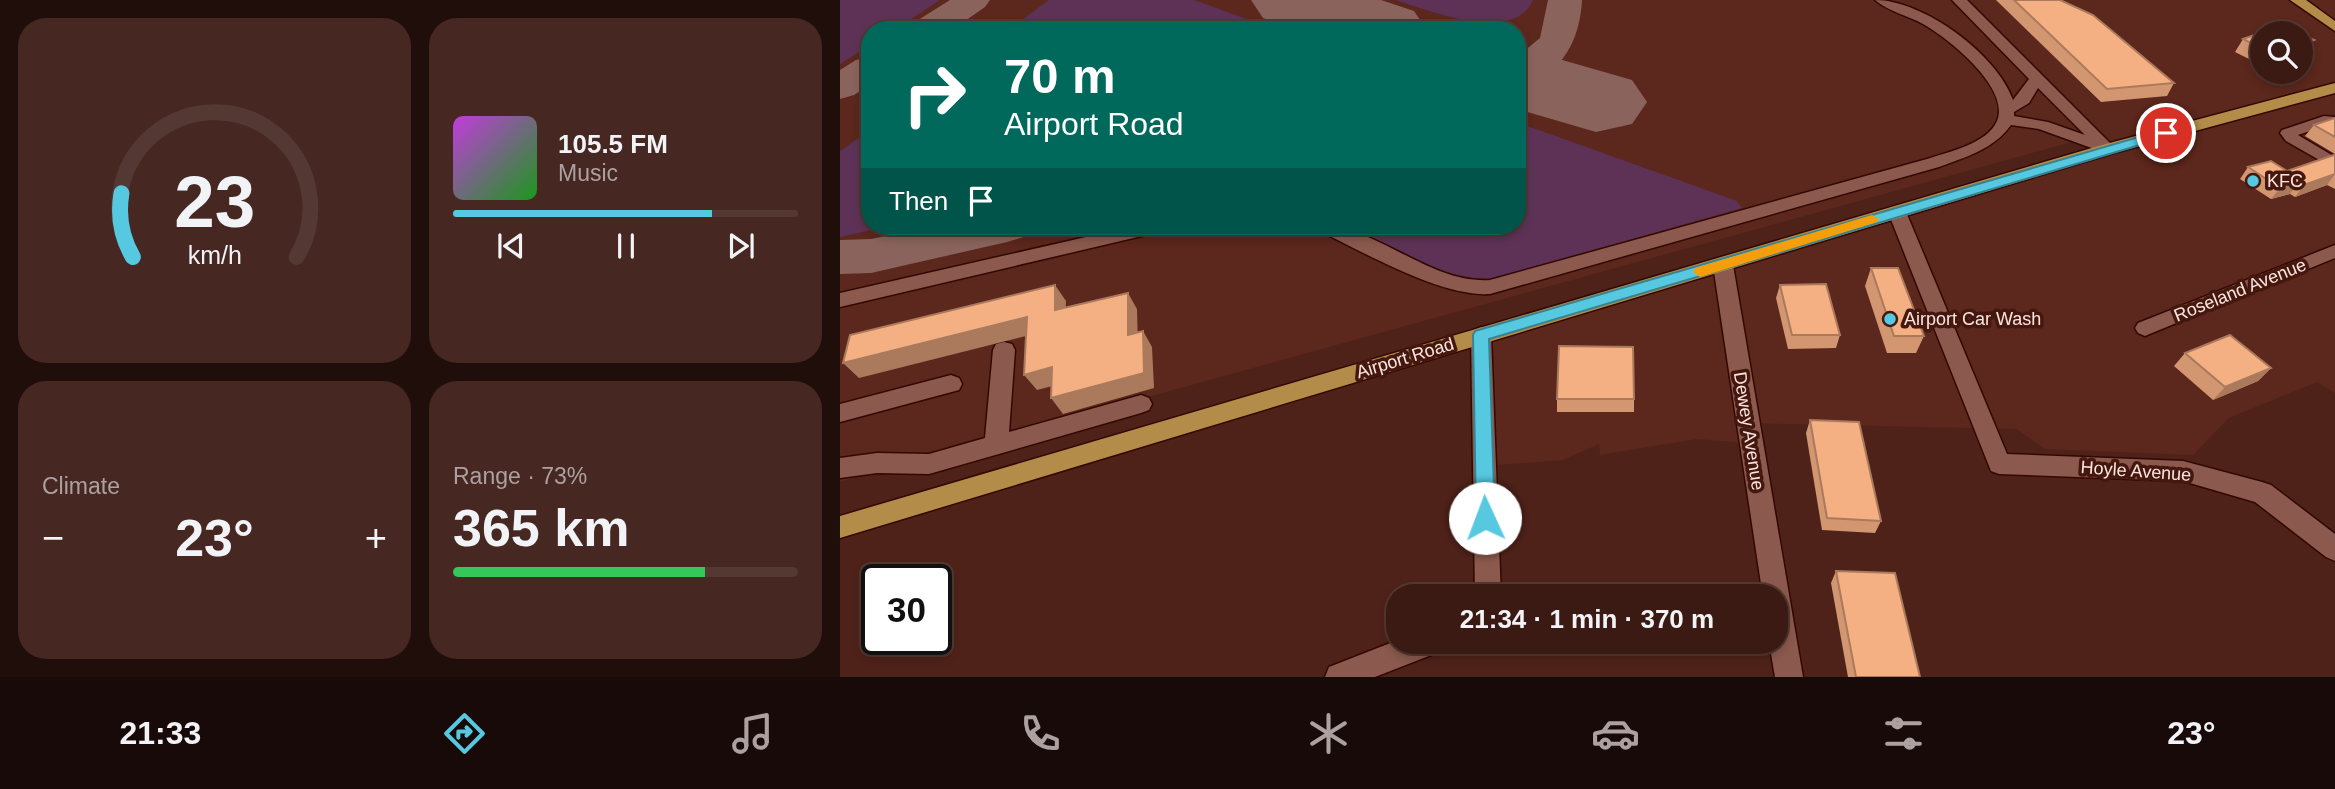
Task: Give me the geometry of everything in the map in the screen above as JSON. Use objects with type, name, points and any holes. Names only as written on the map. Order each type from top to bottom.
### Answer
[{"type":"main road","points":[[2297,0],[2335,27]]},
{"type":"main road","name":"Airport Road","points":[[840,527],[2108,149],[2335,88]]},
{"type":"street","points":[[1882,0],[1932,21],[1955,36],[1999,85],[2007,100],[2007,114]]},
{"type":"street","points":[[1959,0],[2108,149]]},
{"type":"street","points":[[1344,235],[1452,284],[1473,288],[1490,287],[1967,152],[1986,142],[2007,114],[2023,100],[2038,78]]},
{"type":"street","points":[[2007,114],[2108,149]]},
{"type":"street","points":[[2335,122],[2324,121],[2288,133],[2335,164]]},
{"type":"street","name":"Hoyle Avenue","points":[[1897,212],[1999,464],[2183,471],[2262,493],[2335,549]]},
{"type":"street","points":[[840,300],[1120,235]]},
{"type":"street","name":"Roseland Avenue","points":[[2145,328],[2335,251]]},
{"type":"street","name":"Dewey Avenue","points":[[1723,265],[1774,584]]},
{"type":"street","points":[[1481,335],[1488,584]]},
{"type":"street","points":[[996,445],[1004,350]]},
{"type":"street","points":[[840,413],[951,384]]},
{"type":"street","points":[[840,468],[877,463],[929,464],[1141,404]]},
{"type":"street","points":[[1339,677],[1398,654]]},
{"type":"street","name":"Dewey Avenue","points":[[1785,654],[1789,677]]},
{"type":"shaded area","points":[[840,0],[2335,0],[2335,393],[2317,382],[2229,418],[2193,455],[2045,449],[2017,429],[1743,423],[1746,443],[1697,439],[1600,455],[1599,444],[1563,460],[1483,466],[1478,334],[2107,149],[2094,136],[840,482]]},
{"type":"shaded area","points":[[840,0],[940,0],[908,21],[861,21],[861,51],[840,64]]},
{"type":"shaded area","points":[[1049,0],[1194,0],[1252,21],[1020,21]]},
{"type":"shaded area","points":[[1396,0],[1533,0],[1523,13],[1498,21],[1469,21]]},
{"type":"shaded area","points":[[1526,126],[1737,201],[1742,208],[1498,277],[1460,276],[1420,262],[1363,235],[1526,235]]},
{"type":"shaded area","points":[[861,136],[861,232],[840,237],[840,151]]},
{"type":"building","points":[[2014,0],[2060,0],[2093,15],[2174,83],[2107,89]]},
{"type":"building","points":[[2335,118],[2335,137],[2314,125]]},
{"type":"building","points":[[2334,155],[2335,174],[2304,185],[2299,182],[2280,188],[2248,167],[2271,161],[2287,171]]},
{"type":"building","points":[[1871,268],[1898,268],[1924,336],[1894,336]]},
{"type":"building","points":[[1826,284],[1840,335],[1792,335],[1780,285]]},
{"type":"building","points":[[1055,285],[1055,310],[1128,293],[1128,335],[1143,331],[1144,373],[1051,398],[1052,367],[1024,375],[1027,317],[843,363],[850,335]]},
{"type":"building","points":[[2230,335],[2271,368],[2225,387],[2185,353]]},
{"type":"building","points":[[1559,346],[1633,347],[1634,399],[1557,399]]},
{"type":"building","points":[[1810,420],[1859,422],[1881,521],[1827,518]]},
{"type":"building","points":[[1836,571],[1895,573],[1920,677],[1856,677]]},
{"type":"taxiway","points":[[942,21],[973,0]]},
{"type":"taxiway","points":[[1526,69],[1548,52],[1559,38],[1565,0]]},
{"type":"taxiway","points":[[840,87],[861,74]]},
{"type":"taxiway","points":[[840,257],[871,256],[966,235]]},
{"type":"runway","points":[[1294,0],[1356,21]]},
{"type":"runway","points":[[1526,79],[1596,102]]},
{"type":"slow traffic","points":[[1700,272],[1872,219]]},
{"type":"place","name":"KFC","points":[[2253,181]]},
{"type":"place","name":"Airport Car Wash","points":[[1890,319]]},
{"type":"route","points":[[1485,518],[1481,335],[2166,133]]}]
